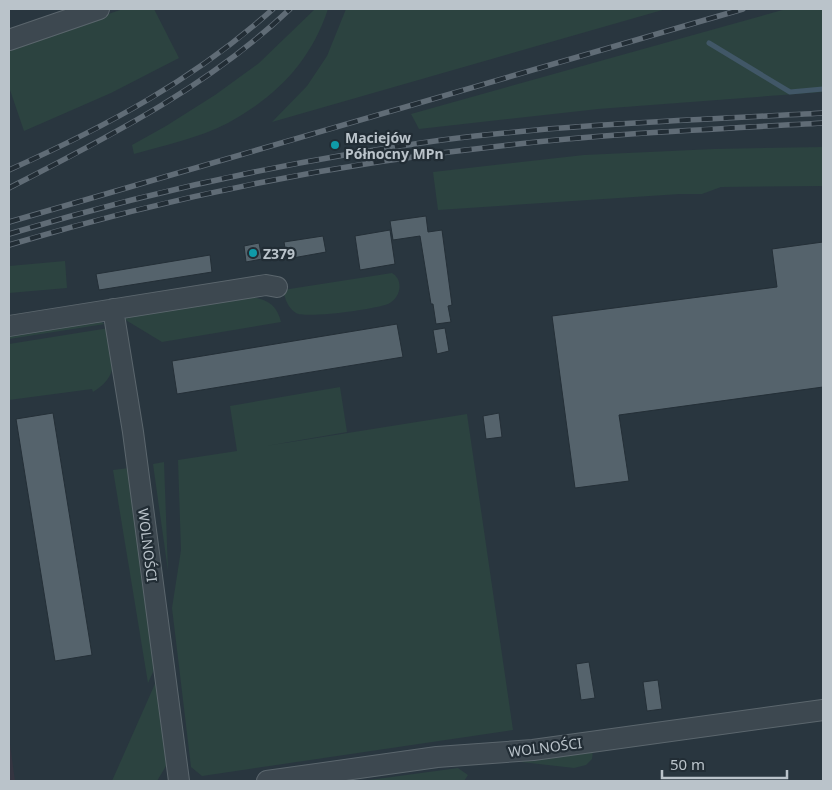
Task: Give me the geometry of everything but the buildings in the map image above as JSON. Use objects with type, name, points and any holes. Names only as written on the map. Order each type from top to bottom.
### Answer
[{"type":"street","points":[[9,40],[99,9]]},
{"type":"street","points":[[9,326],[266,285],[277,286]]},
{"type":"street","name":"WOLNOŚCI","points":[[113,309],[133,432],[179,781]]},
{"type":"street","name":"WOLNOŚCI","points":[[267,781],[437,757],[533,750],[823,710]]},
{"type":"shaded area","points":[[9,737],[15,781],[9,781]]},
{"type":"green space","points":[[123,9],[154,9],[179,58],[111,93],[24,131],[9,87],[9,48]]},
{"type":"green space","points":[[315,9],[328,9],[312,45],[290,76],[261,102],[228,123],[205,133],[134,154],[132,145],[215,95],[259,63]]},
{"type":"green space","points":[[346,9],[666,9],[272,122],[307,86],[327,56]]},
{"type":"green space","points":[[786,9],[823,9],[823,92],[598,109],[419,129],[411,114]]},
{"type":"green space","points":[[823,147],[823,186],[721,187],[702,194],[438,210],[433,172],[584,155],[714,149]]},
{"type":"green space","points":[[65,261],[67,288],[9,293],[9,266]]},
{"type":"green space","points":[[392,273],[396,276],[399,284],[396,298],[388,304],[356,311],[302,315],[291,309],[283,290]]},
{"type":"green space","points":[[248,297],[260,299],[273,306],[281,322],[162,342],[124,319],[128,316]]},
{"type":"green space","points":[[98,320],[105,324],[9,339],[9,332]]},
{"type":"green space","points":[[109,328],[114,356],[112,371],[108,379],[93,392],[92,389],[9,400],[9,344]]},
{"type":"green space","points":[[340,387],[347,432],[266,446],[467,414],[513,730],[202,776],[191,767],[172,608],[181,550],[178,460],[237,451],[230,406]]},
{"type":"green space","points":[[164,462],[168,571],[153,464]]},
{"type":"green space","points":[[129,468],[152,624],[153,672],[148,683],[113,470]]},
{"type":"green space","points":[[158,677],[170,765],[166,766],[157,781],[112,781]]},
{"type":"green space","points":[[593,751],[592,759],[586,765],[574,768],[521,762],[522,761]]},
{"type":"green space","points":[[458,768],[468,775],[464,781],[362,781]]},
{"type":"waterway","points":[[709,43],[790,92],[823,89]]},
{"type":"railway","points":[[9,170],[80,137],[180,80],[243,35],[273,9]]},
{"type":"railway","points":[[9,188],[156,109],[225,63],[290,9]]},
{"type":"railway","points":[[9,222],[743,9]]},
{"type":"railway","points":[[9,234],[62,218],[224,178],[387,148],[537,130],[823,113]]},
{"type":"railway","points":[[9,245],[132,211],[256,183],[382,161],[445,152],[587,137],[823,123]]},
{"type":"place","name":"Maciejów Północny MPn","points":[[335,145]]},
{"type":"place","name":"Z379","points":[[253,253]]}]
